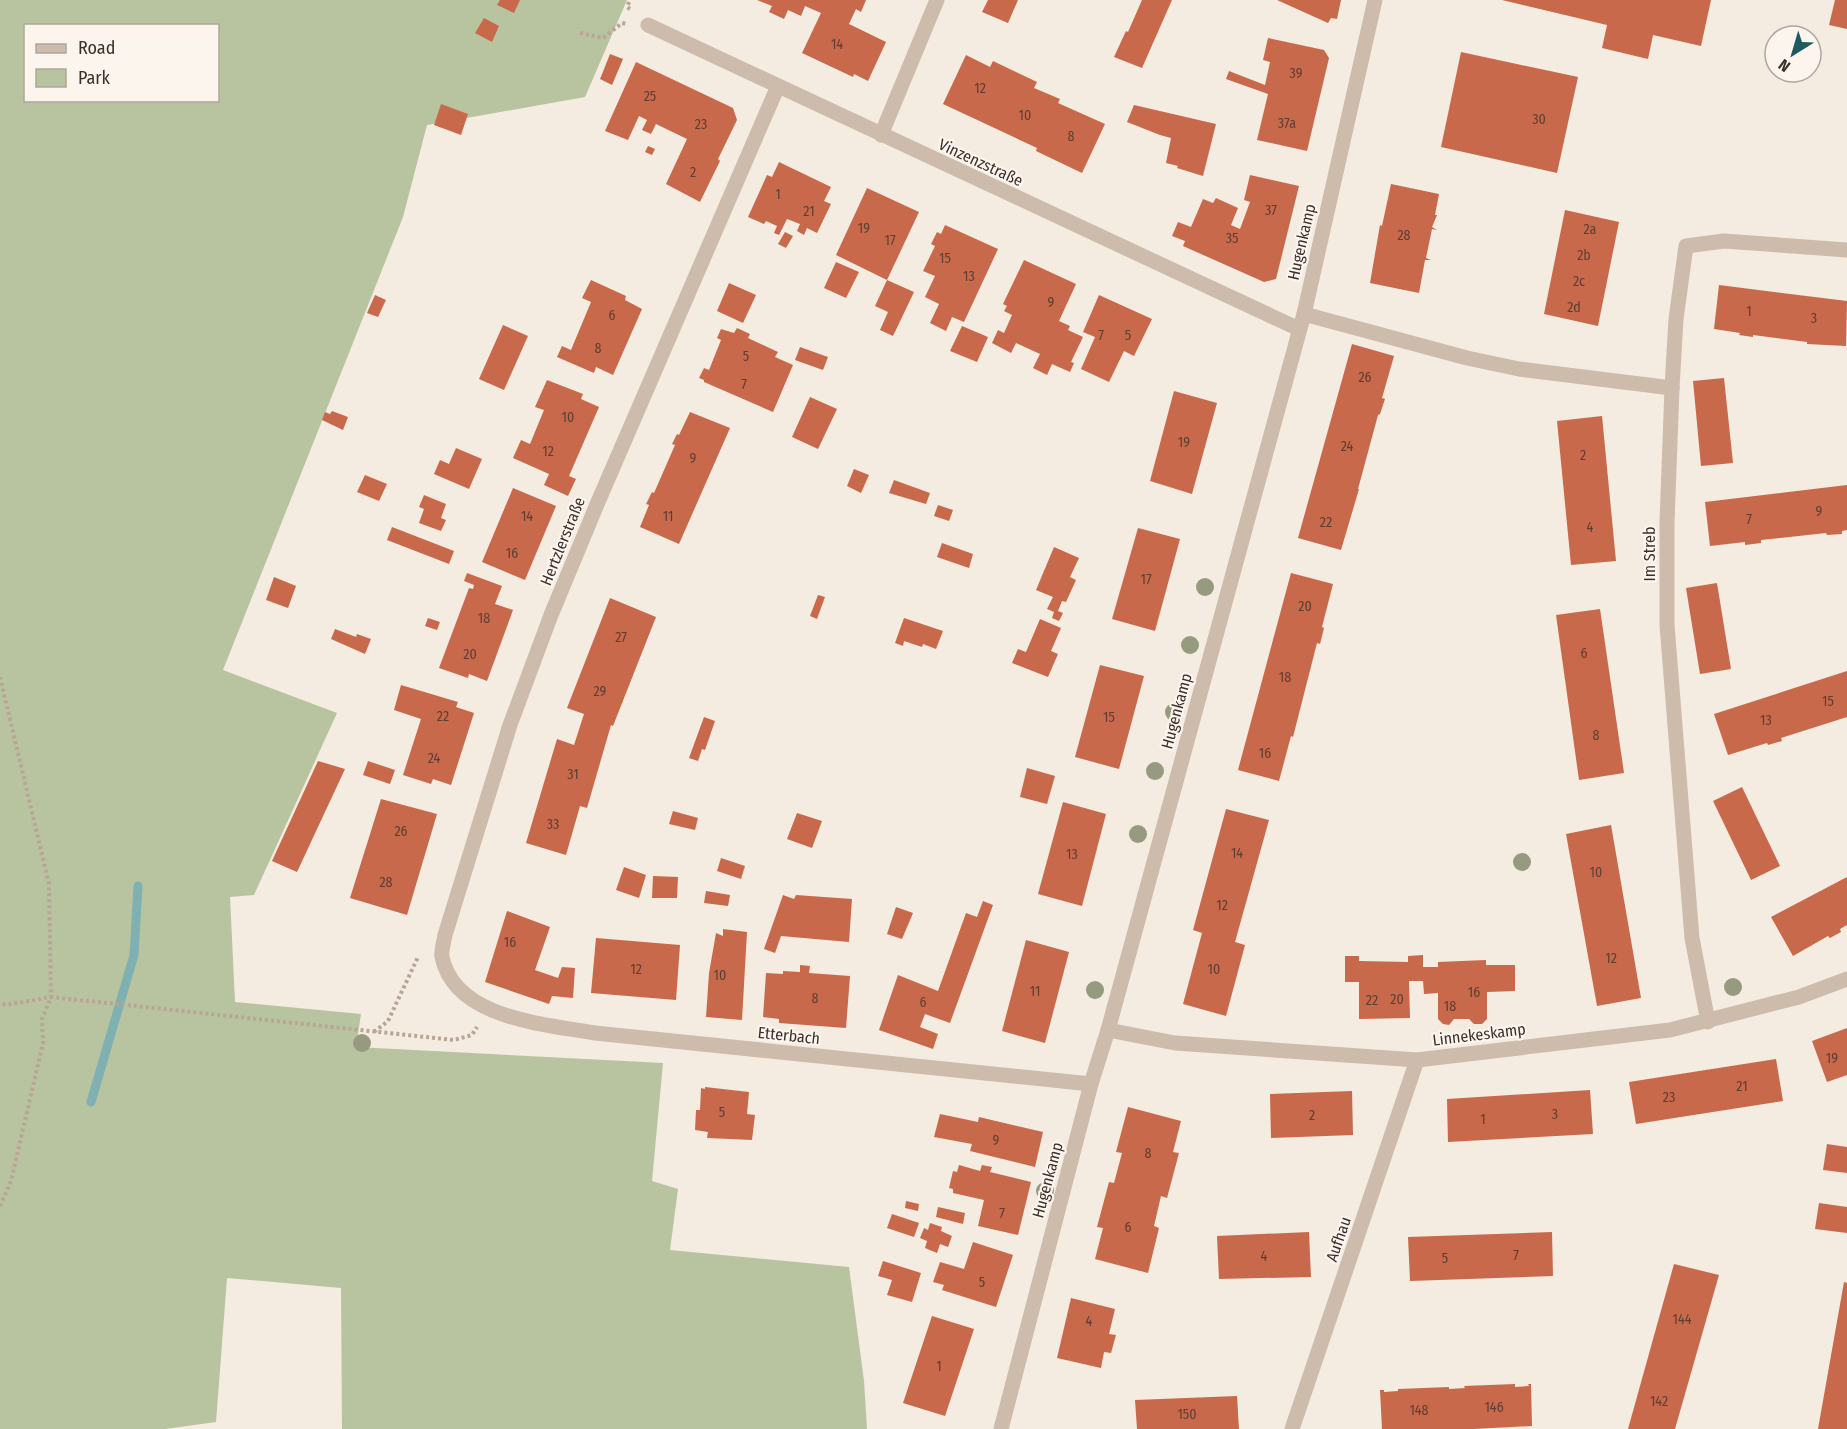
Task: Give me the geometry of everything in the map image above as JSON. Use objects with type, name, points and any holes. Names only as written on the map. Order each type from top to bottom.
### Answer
[{"type":"street","points":[[881,135],[937,0]]},
{"type":"street","name":"Hugenkamp","points":[[1001,1429],[1091,1084],[1108,1030],[1304,314],[1375,0]]},
{"type":"street","name":"Vinzenzstraße","points":[[648,25],[1299,329]]},
{"type":"street","name":"Hertzlerstraße","points":[[441,955],[445,934],[510,725],[551,615],[778,86]]},
{"type":"street","name":"Im Streb","points":[[1708,1022],[1692,938],[1667,625],[1667,522],[1672,388],[1676,319],[1686,246],[1724,241],[1847,250]]},
{"type":"street","points":[[1304,314],[1467,358],[1519,369],[1672,388]]},
{"type":"street","points":[[441,955],[447,972],[458,989],[486,1008]]},
{"type":"street","name":"Linnekeskamp","points":[[1108,1030],[1175,1043],[1417,1060],[1670,1030],[1799,997],[1847,979]]},
{"type":"street","name":"Etterbach","points":[[486,1008],[522,1019],[595,1033],[1091,1084]]},
{"type":"street","name":"Aufhau","points":[[1292,1429],[1417,1060]]},
{"type":"path","points":[[580,33],[603,38],[622,23],[648,25]]},
{"type":"path","points":[[0,677],[49,884],[51,997],[42,1019],[43,1043],[11,1181],[0,1206]]},
{"type":"path","points":[[373,1032],[388,1022],[422,952],[441,955]]},
{"type":"path","points":[[0,1004],[6,1005],[51,997],[454,1040],[472,1035],[486,1008]]},
{"type":"green space","points":[[0,0],[627,0],[585,97],[427,125],[403,217],[223,670],[337,713],[254,895],[230,897],[235,1002],[361,1014],[356,1047],[663,1063],[652,1181],[678,1189],[670,1250],[849,1267],[864,1381],[867,1429],[342,1429],[341,1288],[227,1278],[216,1422],[165,1429],[0,1429]]},
{"type":"building","points":[[500,0],[520,0],[514,13],[497,5]]},
{"type":"building","points":[[757,0],[866,0],[861,12],[856,9],[849,24],[886,42],[868,81],[854,74],[853,77],[802,53],[821,13],[805,6],[801,16],[788,10],[784,19],[769,12],[772,6]]},
{"type":"building","points":[[988,0],[1018,0],[1008,23],[982,12]]},
{"type":"building","points":[[1142,0],[1172,0],[1142,68],[1114,57]]},
{"type":"building","points":[[1277,0],[1341,0],[1337,19],[1331,18],[1328,23]]},
{"type":"building","points":[[1502,0],[1711,0],[1701,46],[1653,35],[1648,59],[1602,48],[1607,25]]},
{"type":"building","points":[[1835,0],[1847,0],[1847,29],[1829,25]]},
{"type":"building","points":[[484,18],[499,26],[492,42],[475,33]]},
{"type":"building","points":[[1268,38],[1324,50],[1329,58],[1307,151],[1257,140],[1268,94],[1226,79],[1229,71],[1265,85],[1270,62],[1263,60]]},
{"type":"building","points":[[1461,52],[1578,77],[1557,173],[1441,147]]},
{"type":"building","points":[[610,54],[623,59],[612,85],[600,79]]},
{"type":"building","points":[[966,55],[990,67],[993,61],[1037,82],[1034,88],[1060,99],[1058,103],[1105,124],[1082,173],[1036,151],[1037,148],[943,104]]},
{"type":"building","points":[[636,62],[733,108],[737,120],[700,202],[666,184],[687,139],[656,124],[651,134],[642,130],[647,120],[639,116],[628,140],[605,131]]},
{"type":"building","points":[[441,104],[468,114],[461,135],[434,125]]},
{"type":"building","points":[[1134,105],[1216,124],[1203,176],[1166,163],[1171,138],[1127,122]]},
{"type":"building","points":[[648,146],[655,149],[652,155],[645,152]]},
{"type":"building","points":[[779,162],[831,187],[824,201],[831,204],[817,233],[807,228],[804,235],[797,231],[800,224],[787,219],[779,235],[774,233],[777,226],[766,221],[764,224],[748,217],[767,175],[772,177]]},
{"type":"building","points":[[1250,175],[1299,186],[1276,279],[1264,282],[1183,246],[1185,241],[1172,236],[1178,222],[1191,227],[1203,199],[1213,203],[1216,198],[1238,208],[1231,225],[1240,229],[1250,202],[1244,200]]},
{"type":"building","points":[[1391,184],[1439,194],[1435,215],[1437,215],[1432,227],[1437,230],[1432,229],[1426,258],[1431,260],[1425,260],[1419,293],[1370,283],[1380,225],[1382,226]]},
{"type":"building","points":[[867,188],[919,212],[887,280],[836,255]]},
{"type":"building","points":[[1565,210],[1619,222],[1598,326],[1544,314]]},
{"type":"building","points":[[945,225],[998,249],[964,322],[952,317],[946,331],[930,323],[939,304],[925,297],[935,276],[923,271],[935,246],[931,244],[937,232],[941,234]]},
{"type":"building","points":[[785,232],[793,236],[786,248],[778,244]]},
{"type":"building","points":[[1024,260],[1076,284],[1059,321],[1070,326],[1068,330],[1083,337],[1071,362],[1074,363],[1070,372],[1052,364],[1047,375],[1033,368],[1040,354],[1016,343],[1011,353],[992,343],[998,330],[1004,333],[1012,315],[1004,311],[1007,306],[1003,304]]},
{"type":"building","points":[[836,262],[859,272],[846,298],[824,288]]},
{"type":"building","points":[[591,280],[626,296],[625,300],[642,309],[613,375],[596,367],[594,373],[557,357],[562,346],[571,350],[591,302],[582,298]]},
{"type":"building","points":[[887,280],[914,292],[893,336],[880,330],[888,312],[875,306]]},
{"type":"building","points":[[729,283],[756,295],[743,323],[717,311]]},
{"type":"building","points":[[1719,285],[1847,301],[1846,346],[1807,344],[1807,342],[1753,335],[1753,337],[1714,329]]},
{"type":"building","points":[[375,295],[386,300],[378,317],[367,313]]},
{"type":"building","points":[[1099,295],[1152,319],[1134,356],[1124,351],[1109,382],[1081,369],[1095,337],[1083,332]]},
{"type":"building","points":[[503,325],[528,336],[504,390],[479,379]]},
{"type":"building","points":[[962,326],[988,337],[977,362],[950,351]]},
{"type":"building","points":[[737,328],[750,334],[748,338],[778,352],[775,357],[793,365],[773,412],[699,378],[704,368],[709,370],[721,340],[717,338],[721,329],[734,333]]},
{"type":"building","points":[[1352,344],[1394,356],[1382,398],[1385,399],[1378,415],[1341,550],[1298,538]]},
{"type":"building","points":[[800,347],[828,357],[823,370],[795,360]]},
{"type":"building","points":[[1724,378],[1733,463],[1701,466],[1693,381]]},
{"type":"building","points":[[547,380],[583,394],[581,399],[599,407],[569,476],[576,479],[568,496],[544,485],[549,474],[513,458],[521,440],[530,444],[544,410],[535,407]]},
{"type":"building","points":[[1174,391],[1217,403],[1192,494],[1150,481]]},
{"type":"building","points":[[810,397],[837,409],[818,449],[792,437]]},
{"type":"building","points":[[332,411],[348,417],[343,430],[322,420],[325,412],[330,414]]},
{"type":"building","points":[[690,412],[730,428],[679,544],[640,527],[649,505],[646,504],[652,492],[654,493],[675,445],[672,444]]},
{"type":"building","points":[[1602,416],[1616,561],[1571,565],[1557,421]]},
{"type":"building","points":[[456,448],[482,459],[469,489],[434,474],[440,460],[449,464]]},
{"type":"building","points":[[854,469],[869,475],[861,493],[847,486]]},
{"type":"building","points":[[365,475],[387,484],[379,501],[357,492]]},
{"type":"building","points":[[894,480],[930,493],[926,504],[889,493]]},
{"type":"building","points":[[1847,485],[1847,530],[1842,531],[1842,534],[1827,535],[1826,533],[1761,540],[1761,543],[1745,545],[1745,542],[1710,546],[1705,502]]},
{"type":"building","points":[[513,488],[556,506],[525,580],[482,562]]},
{"type":"building","points":[[424,495],[446,504],[441,518],[446,520],[441,531],[419,523],[424,509],[419,507]]},
{"type":"building","points":[[938,505],[953,510],[949,521],[934,516]]},
{"type":"building","points":[[392,527],[454,551],[449,564],[387,540]]},
{"type":"building","points":[[1138,528],[1180,539],[1155,631],[1112,619]]},
{"type":"building","points":[[942,543],[973,554],[969,568],[937,557]]},
{"type":"building","points":[[1054,547],[1079,558],[1070,577],[1076,580],[1066,602],[1062,601],[1058,611],[1063,613],[1059,621],[1052,618],[1054,612],[1047,609],[1053,597],[1036,590]]},
{"type":"building","points":[[467,573],[502,586],[495,604],[513,610],[487,681],[469,674],[468,678],[439,668],[469,588],[473,589],[474,585],[464,581]]},
{"type":"building","points":[[1291,573],[1333,584],[1320,644],[1317,643],[1293,737],[1291,736],[1279,781],[1238,770]]},
{"type":"building","points":[[274,577],[296,586],[288,608],[266,600]]},
{"type":"building","points":[[1717,583],[1731,669],[1700,674],[1686,588]]},
{"type":"building","points":[[818,595],[825,597],[817,619],[810,616]]},
{"type":"building","points":[[610,598],[656,617],[613,726],[611,725],[587,808],[580,806],[566,855],[526,843],[557,739],[574,745],[584,714],[567,708]]},
{"type":"building","points":[[1600,609],[1624,773],[1579,780],[1556,615]]},
{"type":"building","points":[[428,618],[440,622],[437,630],[425,626]]},
{"type":"building","points":[[904,618],[943,631],[936,649],[904,641],[903,646],[895,643]]},
{"type":"building","points":[[1040,619],[1061,628],[1051,651],[1058,654],[1048,677],[1012,663],[1018,649],[1026,652]]},
{"type":"building","points":[[335,629],[356,637],[357,634],[371,639],[365,654],[331,639]]},
{"type":"building","points":[[1100,665],[1144,676],[1119,769],[1075,757]]},
{"type":"building","points":[[1847,671],[1847,717],[1781,738],[1782,741],[1768,745],[1767,743],[1728,755],[1714,714]]},
{"type":"building","points":[[401,685],[458,702],[456,707],[474,713],[451,785],[433,779],[431,784],[403,775],[421,719],[394,710]]},
{"type":"building","points":[[704,717],[715,721],[705,750],[702,749],[698,761],[689,758]]},
{"type":"building","points":[[318,761],[345,769],[297,872],[272,861]]},
{"type":"building","points":[[368,761],[395,770],[390,784],[363,775]]},
{"type":"building","points":[[1027,768],[1055,776],[1047,804],[1020,797]]},
{"type":"building","points":[[1742,787],[1780,866],[1751,880],[1713,801]]},
{"type":"building","points":[[381,799],[437,814],[407,915],[350,898]]},
{"type":"building","points":[[1063,802],[1106,814],[1082,906],[1038,894]]},
{"type":"building","points":[[1226,809],[1269,820],[1235,942],[1245,945],[1226,1016],[1183,1004],[1202,933],[1193,930]]},
{"type":"building","points":[[673,811],[698,818],[695,830],[669,824]]},
{"type":"building","points":[[797,813],[822,821],[812,848],[787,839]]},
{"type":"building","points":[[1611,825],[1641,998],[1597,1006],[1566,834]]},
{"type":"building","points":[[721,858],[745,866],[741,879],[717,871]]},
{"type":"building","points":[[624,867],[646,875],[639,898],[616,890]]},
{"type":"building","points":[[653,876],[678,877],[677,898],[652,898]]},
{"type":"building","points":[[1847,877],[1847,925],[1840,929],[1841,932],[1830,938],[1828,936],[1793,956],[1771,917]]},
{"type":"building","points":[[706,891],[730,895],[728,906],[704,903]]},
{"type":"building","points":[[783,895],[794,899],[796,895],[852,899],[849,942],[781,936],[775,953],[764,949]]},
{"type":"building","points":[[983,901],[993,905],[950,1023],[925,1014],[920,1027],[938,1034],[933,1049],[879,1030],[898,975],[938,991],[966,913],[977,917]]},
{"type":"building","points":[[896,907],[913,913],[902,939],[887,934]]},
{"type":"building","points":[[507,911],[550,927],[535,970],[558,978],[562,967],[575,968],[573,998],[552,996],[549,1004],[485,982]]},
{"type":"building","points":[[723,929],[747,932],[742,1020],[706,1017],[709,973],[716,933],[723,936]]},
{"type":"building","points":[[596,938],[680,945],[676,1000],[591,993]]},
{"type":"building","points":[[1026,940],[1069,952],[1045,1043],[1002,1031]]},
{"type":"building","points":[[1423,955],[1423,967],[1438,967],[1438,962],[1486,960],[1486,965],[1515,965],[1515,991],[1487,992],[1487,1019],[1482,1024],[1474,1024],[1469,1019],[1454,1019],[1449,1025],[1443,1024],[1438,1019],[1438,993],[1424,994],[1423,981],[1409,981],[1410,1018],[1359,1019],[1359,982],[1345,982],[1345,956],[1359,956],[1359,961],[1408,962],[1408,956]]},
{"type":"building","points":[[800,965],[810,966],[809,973],[850,976],[846,1028],[779,1023],[779,1019],[763,1017],[766,973],[800,972]]},
{"type":"building","points":[[1847,1028],[1847,1075],[1827,1082],[1812,1041]]},
{"type":"building","points":[[1776,1059],[1783,1101],[1636,1124],[1629,1082]]},
{"type":"building","points":[[705,1087],[749,1092],[747,1114],[755,1115],[752,1140],[707,1138],[708,1132],[695,1130],[696,1110],[700,1110],[701,1088],[705,1089]]},
{"type":"building","points":[[1590,1090],[1593,1134],[1448,1142],[1447,1099]]},
{"type":"building","points":[[1352,1091],[1353,1135],[1271,1138],[1270,1094]]},
{"type":"building","points":[[1128,1107],[1181,1121],[1173,1152],[1179,1153],[1167,1198],[1161,1196],[1154,1226],[1159,1228],[1148,1273],[1095,1259],[1103,1228],[1097,1227],[1109,1182],[1114,1183],[1122,1153],[1116,1152]]},
{"type":"building","points":[[940,1114],[978,1122],[979,1117],[1043,1132],[1035,1167],[970,1151],[972,1144],[934,1137]]},
{"type":"building","points":[[1827,1144],[1847,1147],[1847,1173],[1823,1170]]},
{"type":"building","points":[[959,1165],[980,1171],[982,1165],[992,1167],[990,1172],[1031,1182],[1018,1235],[978,1226],[984,1200],[953,1193],[953,1189],[949,1188],[953,1171],[957,1172]]},
{"type":"building","points":[[906,1201],[919,1204],[918,1211],[905,1208]]},
{"type":"building","points":[[1819,1203],[1847,1207],[1847,1233],[1815,1229]]},
{"type":"building","points":[[938,1207],[965,1213],[963,1224],[936,1217]]},
{"type":"building","points":[[892,1214],[919,1223],[914,1237],[887,1228]]},
{"type":"building","points":[[930,1223],[942,1227],[941,1231],[952,1236],[948,1247],[940,1244],[937,1253],[925,1248],[927,1241],[920,1238],[924,1228],[928,1230]]},
{"type":"building","points":[[1309,1232],[1311,1277],[1219,1279],[1217,1236]]},
{"type":"building","points":[[1552,1232],[1553,1276],[1410,1281],[1408,1237]]},
{"type":"building","points":[[973,1242],[1013,1255],[996,1307],[942,1290],[944,1285],[933,1282],[940,1262],[964,1269]]},
{"type":"building","points":[[883,1261],[921,1273],[912,1302],[887,1295],[892,1280],[878,1276]]},
{"type":"building","points":[[1674,1264],[1719,1275],[1675,1429],[1628,1429]]},
{"type":"building","points":[[1844,1282],[1847,1283],[1847,1429],[1818,1429]]},
{"type":"building","points":[[1071,1298],[1115,1309],[1109,1334],[1116,1335],[1111,1353],[1104,1352],[1101,1368],[1057,1358]]},
{"type":"building","points":[[932,1316],[974,1329],[945,1416],[903,1403]]},
{"type":"building","points":[[1515,1384],[1515,1387],[1531,1384],[1532,1426],[1473,1429],[1382,1429],[1380,1390],[1384,1392],[1398,1391],[1398,1389],[1449,1387],[1449,1389],[1465,1388],[1464,1386]]},
{"type":"building","points":[[1237,1396],[1239,1429],[1137,1429],[1135,1400]]},
{"type":"waterway","points":[[91,1102],[134,955],[138,886]]}]
